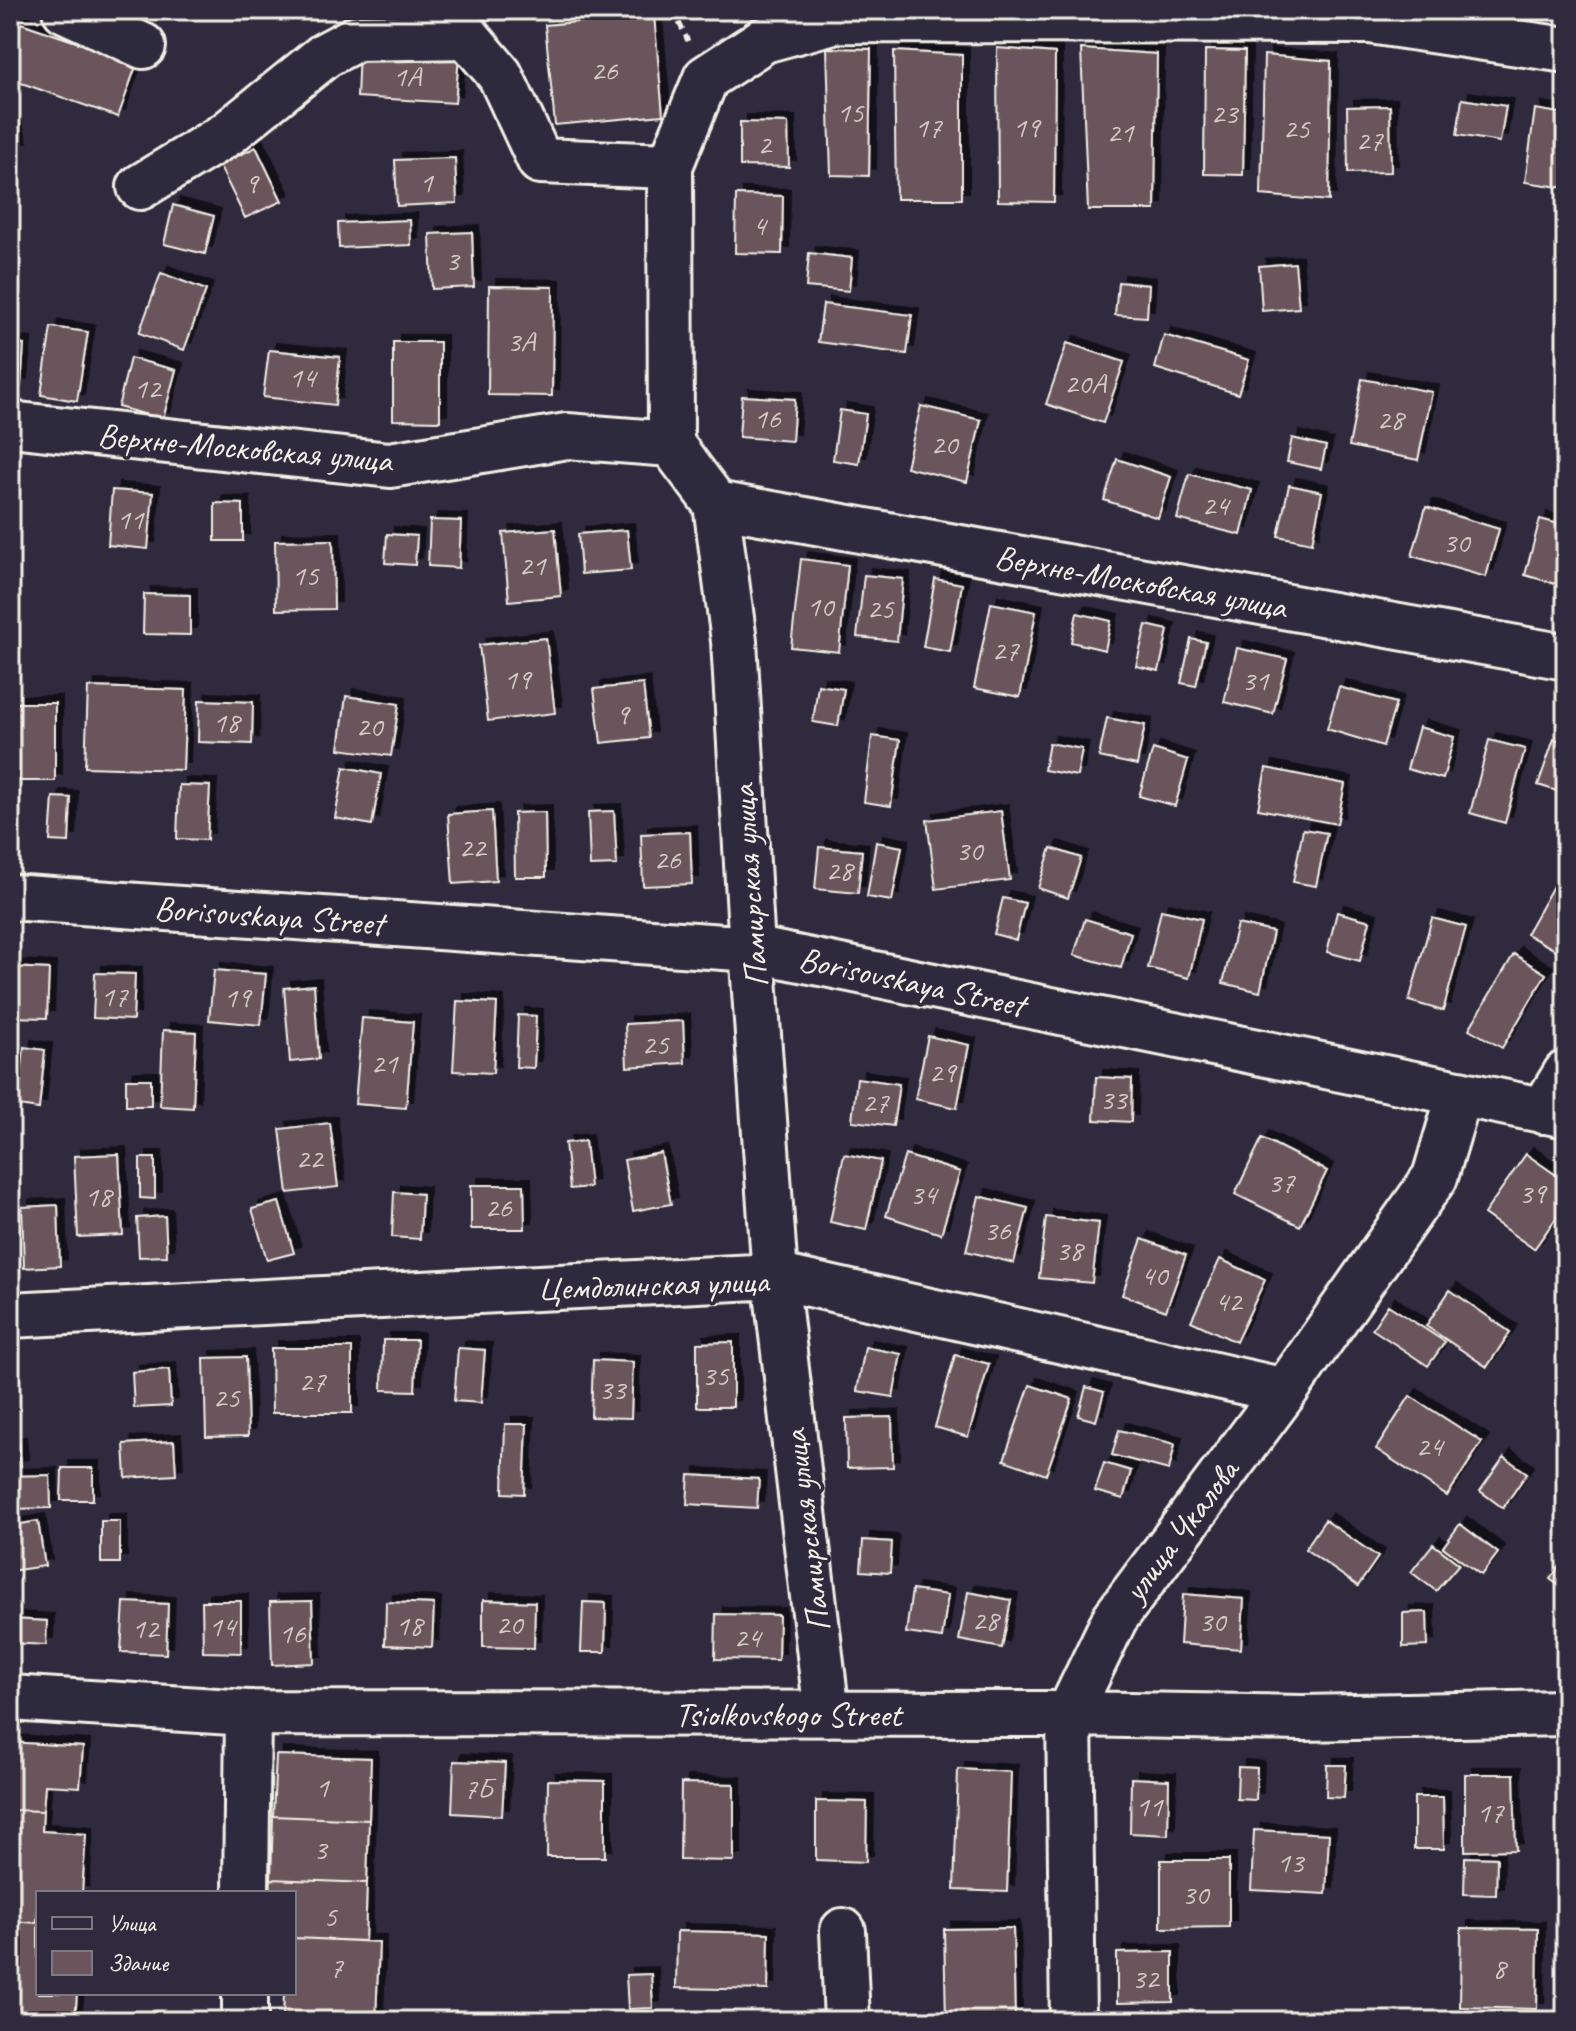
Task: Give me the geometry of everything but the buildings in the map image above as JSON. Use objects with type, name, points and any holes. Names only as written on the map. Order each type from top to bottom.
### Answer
[{"type":"street","points":[[65,10],[143,46]]},
{"type":"street","points":[[671,444],[670,166],[706,78],[764,40],[837,20],[1370,21],[1566,50]]},
{"type":"street","points":[[140,187],[227,134],[325,55],[357,38],[467,36],[500,75],[540,161],[670,166]]},
{"type":"street","name":"Верхне-Московская улица","points":[[10,424],[390,465],[567,436],[671,444]]},
{"type":"street","name":"Памирская улица","points":[[671,444],[716,504],[734,641],[775,1276],[827,1714]]},
{"type":"street","name":"Верхне-Московская улица","points":[[716,504],[1566,657]]},
{"type":"street","name":"Borisovskaya Street","points":[[10,897],[752,949],[1554,1113]]},
{"type":"street","points":[[1554,1113],[1566,1073]]},
{"type":"street","name":"улица Чкалова","points":[[1073,2021],[1069,1714],[1115,1618],[1285,1391],[1435,1177],[1460,1093]]},
{"type":"street","name":"Цемдолинская улица","points":[[10,1315],[775,1276],[1285,1391]]},
{"type":"street","name":"Tsiolkovskogo Street","points":[[10,1698],[248,1713],[1069,1714],[1303,1718],[1566,1713]]},
{"type":"street","points":[[246,1891],[248,1713]]},
{"type":"street","points":[[843,1931],[847,2021]]},
{"type":"street","points":[[245,1995],[245,2021]]}]
